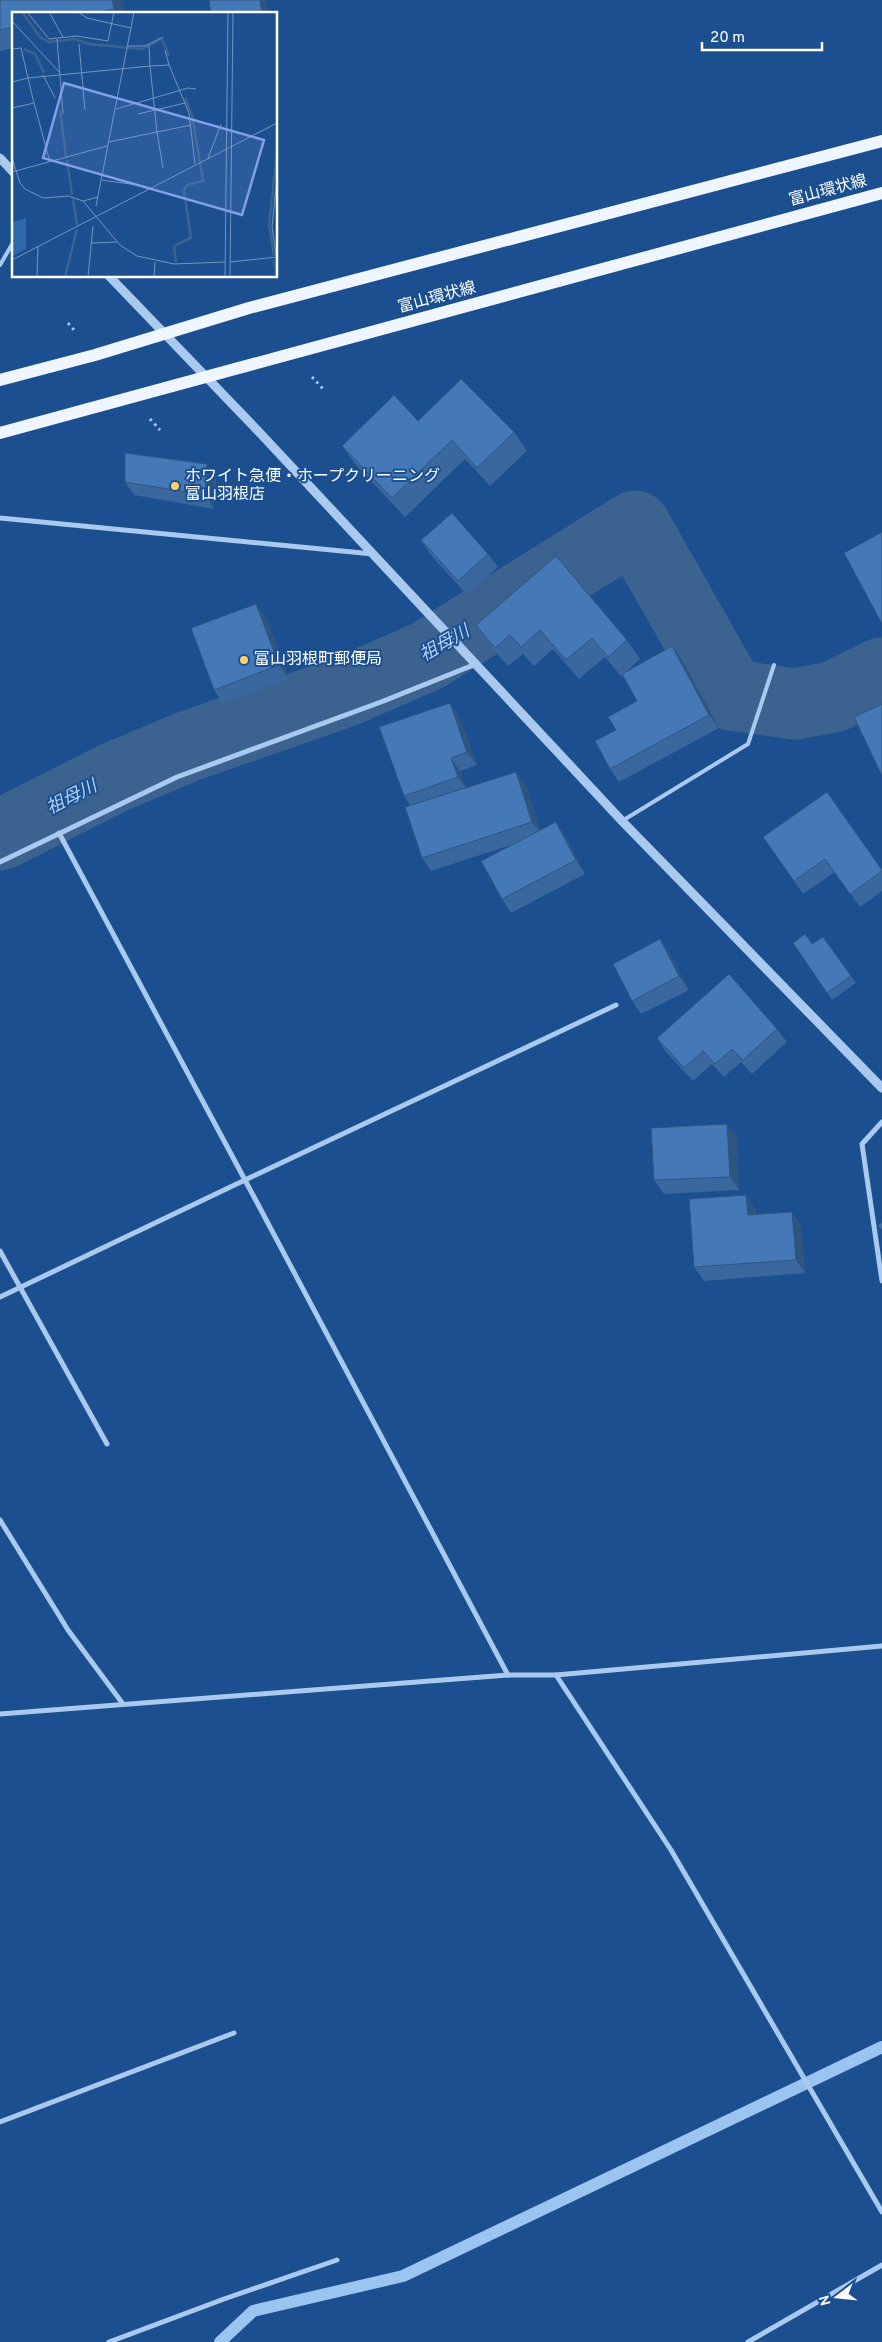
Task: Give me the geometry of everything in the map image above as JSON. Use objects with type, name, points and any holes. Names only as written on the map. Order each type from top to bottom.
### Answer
[{"type":"main road","name":"富山環状線","points":[[0,380],[249,308],[882,141]]},
{"type":"main road","name":"富山環状線","points":[[0,433],[882,193]]},
{"type":"street","points":[[0,158],[12,171]]},
{"type":"street","points":[[112,278],[622,821],[882,1088]]},
{"type":"street","points":[[0,518],[373,554]]},
{"type":"street","points":[[0,862],[177,777],[381,702],[476,664]]},
{"type":"street","points":[[59,833],[508,1675]]},
{"type":"street","points":[[0,1297],[616,1005]]},
{"type":"street","points":[[882,1122],[862,1144],[882,1281]]},
{"type":"street","points":[[0,1251],[107,1444]]},
{"type":"street","points":[[0,1520],[68,1630],[123,1704]]},
{"type":"street","points":[[0,1714],[508,1675],[556,1675],[882,1646]]},
{"type":"street","points":[[556,1675],[672,1850],[882,2212]]},
{"type":"street","points":[[0,2122],[234,2033]]},
{"type":"street","points":[[109,2342],[224,2299],[337,2260]]},
{"type":"street","points":[[748,2342],[882,2265]]},
{"type":"lane","points":[[0,265],[12,244]]},
{"type":"lane","points":[[622,821],[748,744],[774,665]]},
{"type":"building","points":[[0,0],[112,0],[114,9],[99,12],[12,12],[12,27],[0,30]]},
{"type":"building","points":[[209,0],[260,0],[262,12],[211,12]]},
{"type":"building","points":[[461,379],[514,432],[477,468],[452,440],[392,498],[342,446],[394,395],[418,421]]},
{"type":"building","points":[[125,453],[207,464],[205,495],[125,482]]},
{"type":"building","points":[[452,513],[488,554],[458,581],[421,540]]},
{"type":"building","points":[[882,532],[882,624],[844,553]]},
{"type":"building","points":[[556,556],[627,640],[608,657],[592,638],[566,660],[540,630],[521,647],[510,635],[495,648],[476,625]]},
{"type":"building","name":"富山羽根町郵便局","points":[[256,604],[279,665],[214,690],[191,628]]},
{"type":"building","points":[[672,646],[709,715],[610,769],[595,741],[616,730],[608,717],[637,701],[622,674]]},
{"type":"building","points":[[450,703],[467,752],[451,758],[458,777],[404,796],[379,727]]},
{"type":"building","points":[[882,704],[882,776],[854,717]]},
{"type":"building","points":[[516,772],[532,822],[422,858],[405,807]]},
{"type":"building","points":[[827,792],[882,870],[850,894],[825,859],[794,881],[763,837]]},
{"type":"building","points":[[556,822],[576,860],[502,899],[481,861]]},
{"type":"building","points":[[805,934],[812,944],[823,937],[851,976],[827,993],[793,943]]},
{"type":"building","points":[[660,939],[679,976],[632,1001],[613,964]]},
{"type":"building","points":[[729,974],[777,1029],[743,1060],[732,1049],[715,1064],[703,1051],[684,1068],[657,1038]]},
{"type":"building","points":[[727,1124],[730,1177],[654,1180],[651,1128]]},
{"type":"building","points":[[746,1195],[748,1215],[792,1212],[796,1260],[694,1267],[689,1199]]},
{"type":"building","points":[[882,1222],[882,1230],[878,1226]]},
{"type":"waterway","name":"祖母川","points":[[0,835],[115,777],[189,746],[344,692],[427,656],[635,526],[731,695],[795,704],[833,697],[882,673]]},
{"type":"waterway","points":[[220,2342],[253,2311],[403,2276],[882,2047]]},
{"type":"place","name":"ホワイト急便・ホープクリーニング 富山羽根店","points":[[175,486]]},
{"type":"place","name":"富山羽根町郵便局","points":[[244,660]]}]
